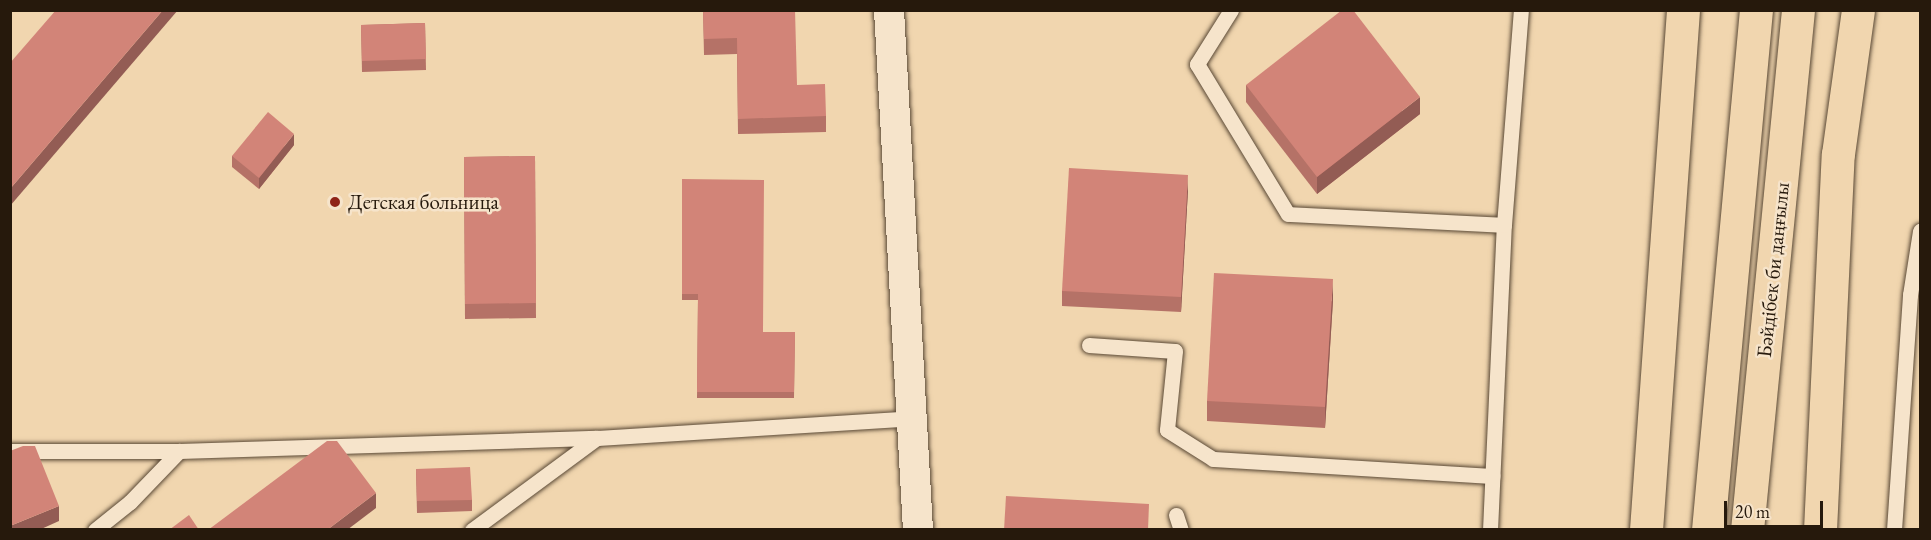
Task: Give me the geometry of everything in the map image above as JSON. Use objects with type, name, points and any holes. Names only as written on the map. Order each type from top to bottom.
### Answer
[{"type":"main road","points":[[1646,530],[1683,10]]},
{"type":"main road","name":"Бәйдібек би даңғылы","points":[[1708,530],[1756,10]]},
{"type":"main road","name":"Бәйдібек би даңғылы","points":[[1747,530],[1798,10]]},
{"type":"main road","points":[[1820,530],[1838,154],[1858,10]]},
{"type":"street","points":[[890,10],[918,530]]},
{"type":"lane","points":[[1231,10],[1197,64],[1288,214],[1504,225]]},
{"type":"lane","points":[[1490,530],[1504,225],[1521,10]]},
{"type":"lane","points":[[1894,530],[1910,295],[1920,231]]},
{"type":"lane","points":[[1089,345],[1175,351],[1167,430],[1213,459],[1492,476]]},
{"type":"lane","points":[[10,451],[179,451],[597,438],[912,418]]},
{"type":"lane","points":[[472,530],[597,438]]},
{"type":"lane","points":[[95,530],[130,502],[179,451]]},
{"type":"building","points":[[56,10],[163,10],[10,189],[10,63]]},
{"type":"building","points":[[703,10],[795,10],[797,85],[825,84],[826,116],[738,119],[737,38],[704,39]]},
{"type":"building","points":[[1342,10],[1353,10],[1420,97],[1317,177],[1246,85]]},
{"type":"building","points":[[425,23],[426,59],[362,61],[361,25]]},
{"type":"building","points":[[268,112],[294,134],[259,178],[232,156]]},
{"type":"building","points":[[535,156],[536,303],[465,304],[464,157]]},
{"type":"building","points":[[1069,168],[1188,175],[1181,297],[1062,291]]},
{"type":"building","points":[[682,179],[764,180],[763,332],[795,332],[794,392],[697,392],[698,294],[682,294]]},
{"type":"building","points":[[1214,273],[1333,279],[1325,407],[1207,401]]},
{"type":"building","points":[[327,441],[337,441],[376,493],[327,530],[208,530]]},
{"type":"building","points":[[23,446],[35,446],[59,506],[10,526],[10,451]]},
{"type":"building","points":[[470,467],[472,500],[417,501],[416,469]]},
{"type":"building","points":[[1006,496],[1149,504],[1148,530],[1004,530]]},
{"type":"building","points":[[189,515],[199,530],[169,530]]},
{"type":"place","name":"Детская больница","points":[[335,202]]}]
